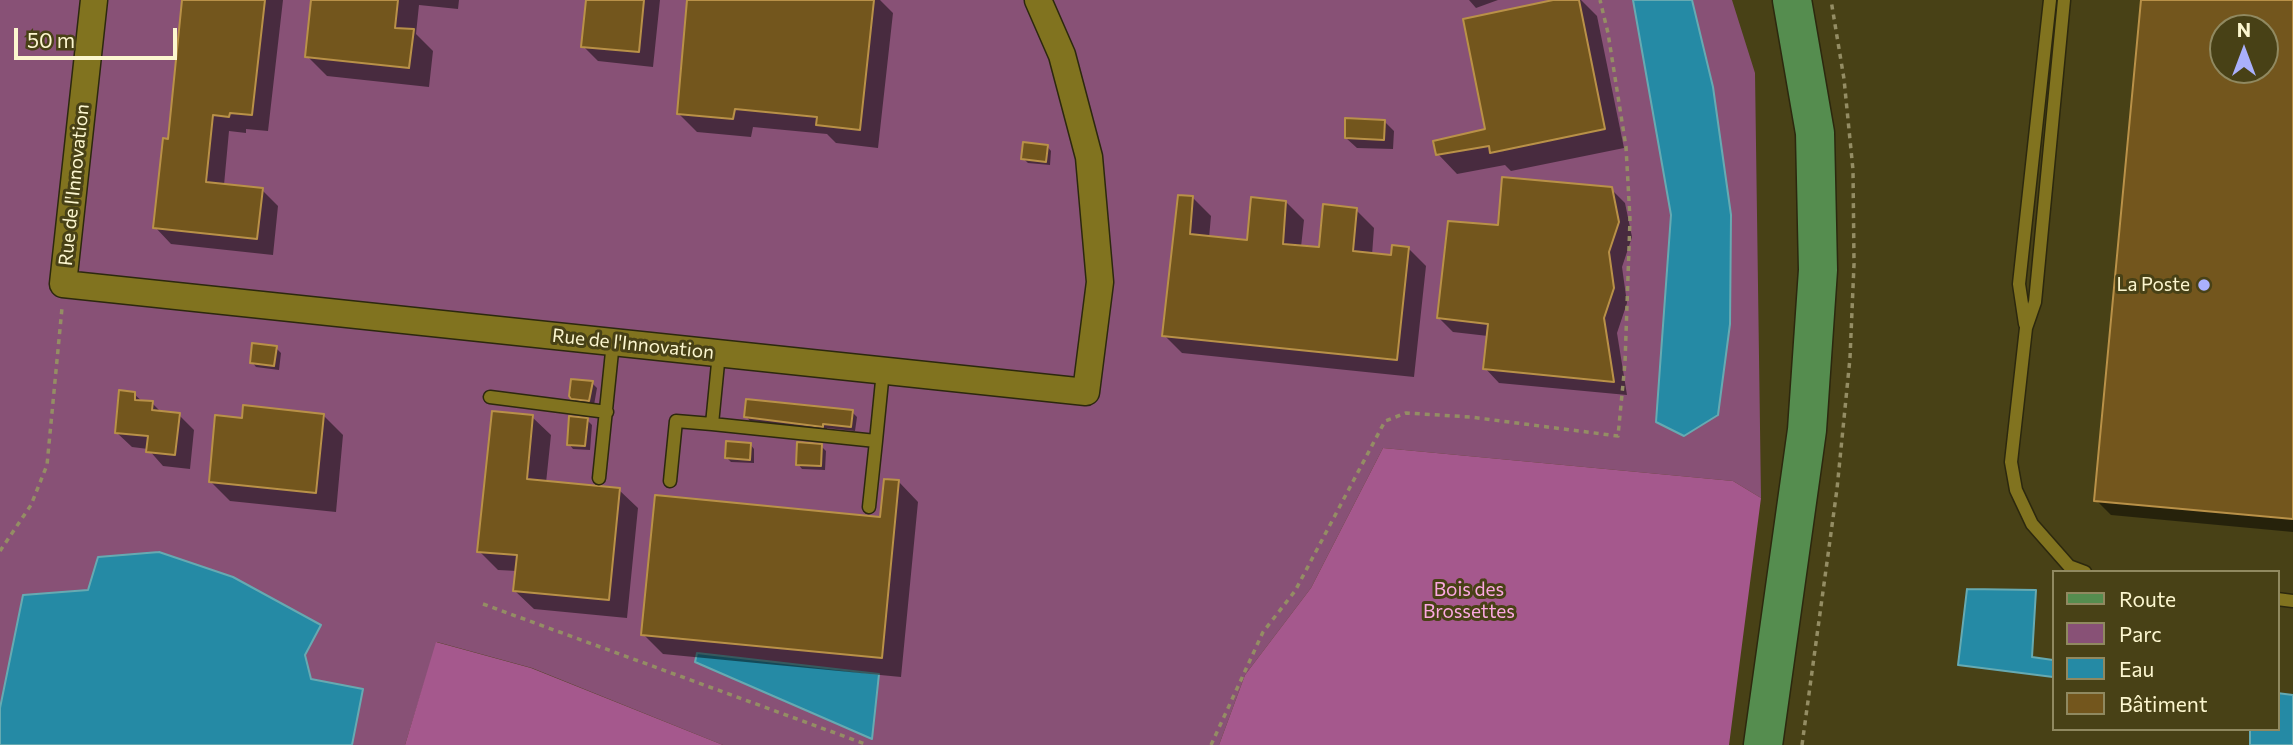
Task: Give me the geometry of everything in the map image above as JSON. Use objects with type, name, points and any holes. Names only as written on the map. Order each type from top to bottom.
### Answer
[{"type":"main road","points":[[1763,745],[1807,430],[1818,270],[1815,133],[1792,0]]},
{"type":"street","name":"Rue de l'Innovation","points":[[94,0],[64,285],[1086,392],[1100,282],[1089,157],[1062,55],[1038,0]]},
{"type":"lane","points":[[2026,328],[2019,285],[2050,0]]},
{"type":"lane","points":[[2064,0],[2035,302],[2026,328],[2011,462],[2016,490],[2032,524],[2069,566],[2080,570]]},
{"type":"lane","points":[[599,478],[613,342]]},
{"type":"lane","points":[[712,424],[719,354]]},
{"type":"lane","points":[[869,507],[883,371]]},
{"type":"lane","points":[[490,397],[607,412]]},
{"type":"lane","points":[[670,481],[676,421],[876,441]]},
{"type":"path","points":[[1211,745],[1263,632],[1295,592],[1385,421],[1406,413],[1470,417],[1618,436],[1625,363],[1630,219],[1626,147],[1608,33],[1600,0]]},
{"type":"path","points":[[0,551],[32,505],[47,465],[64,285]]},
{"type":"path","points":[[483,604],[868,745]]},
{"type":"green space","points":[[0,0],[1732,0],[1755,73],[1761,498],[1733,481],[1383,448],[1311,588],[1245,675],[1219,745],[723,745],[532,668],[437,642],[405,745],[352,745],[363,689],[311,679],[304,655],[320,625],[88,590],[23,595],[0,708]]},
{"type":"green space","name":"Bois des Brossettes","points":[[1383,448],[1733,481],[1761,498],[1729,745],[1219,745],[1245,675],[1311,588]]},
{"type":"green space","points":[[436,642],[531,668],[723,745],[405,745]]},
{"type":"water","points":[[1633,0],[1692,0],[1713,87],[1731,215],[1730,324],[1718,415],[1684,436],[1656,422],[1671,215]]},
{"type":"water","points":[[159,552],[233,577],[321,625],[305,655],[311,679],[363,689],[352,745],[0,745],[0,708],[23,595],[88,590],[98,557]]},
{"type":"water","points":[[1967,589],[2036,590],[2032,657],[2052,660],[2052,677],[1958,665]]},
{"type":"water","points":[[697,653],[879,674],[872,739],[695,662]]},
{"type":"water","points":[[2279,693],[2293,695],[2293,745],[2250,745],[2250,731],[2279,731]]},
{"type":"building","points":[[182,0],[265,0],[252,115],[213,115],[206,182],[263,188],[257,239],[153,228],[163,138],[168,139]]},
{"type":"building","points":[[311,0],[398,0],[395,28],[414,29],[409,68],[305,57]]},
{"type":"building","points":[[586,0],[644,0],[639,52],[581,47]]},
{"type":"building","points":[[687,0],[874,0],[860,130],[816,125],[817,117],[735,109],[733,119],[677,114]]},
{"type":"building","points":[[1553,0],[1579,0],[1605,129],[1490,153],[1489,146],[1436,155],[1433,141],[1485,129],[1463,19]]},
{"type":"building","name":"La Poste","points":[[2141,0],[2293,0],[2293,519],[2094,501]]},
{"type":"building","points":[[1345,118],[1385,120],[1384,140],[1345,138]]},
{"type":"building","points":[[1023,142],[1048,145],[1046,162],[1021,159]]},
{"type":"building","points":[[1502,177],[1612,187],[1619,222],[1609,252],[1614,288],[1604,318],[1614,382],[1483,369],[1488,324],[1437,318],[1448,221],[1498,225]]},
{"type":"building","points":[[1178,195],[1193,196],[1190,234],[1247,240],[1251,197],[1286,201],[1283,244],[1319,247],[1323,204],[1357,208],[1353,251],[1391,255],[1392,245],[1409,247],[1397,360],[1162,336]]},
{"type":"building","points":[[252,343],[277,346],[274,366],[250,363]]},
{"type":"building","points":[[571,379],[593,381],[589,401],[571,399]]},
{"type":"building","points":[[119,390],[135,392],[135,400],[153,401],[152,410],[180,413],[175,455],[146,452],[148,436],[115,433]]},
{"type":"building","points":[[746,399],[853,410],[851,427],[823,424],[823,427],[744,417]]},
{"type":"building","points":[[243,405],[324,414],[316,493],[209,482],[215,415],[242,418]]},
{"type":"building","points":[[492,411],[533,415],[527,479],[620,488],[609,600],[513,591],[517,555],[477,552]]},
{"type":"building","points":[[569,416],[588,418],[585,446],[567,445]]},
{"type":"building","points":[[726,441],[751,443],[750,460],[725,458]]},
{"type":"building","points":[[797,442],[822,444],[821,466],[796,465]]},
{"type":"building","points":[[884,479],[899,480],[882,658],[641,635],[655,495],[880,517]]},
{"type":"place","name":"La Poste","points":[[2204,285]]}]
